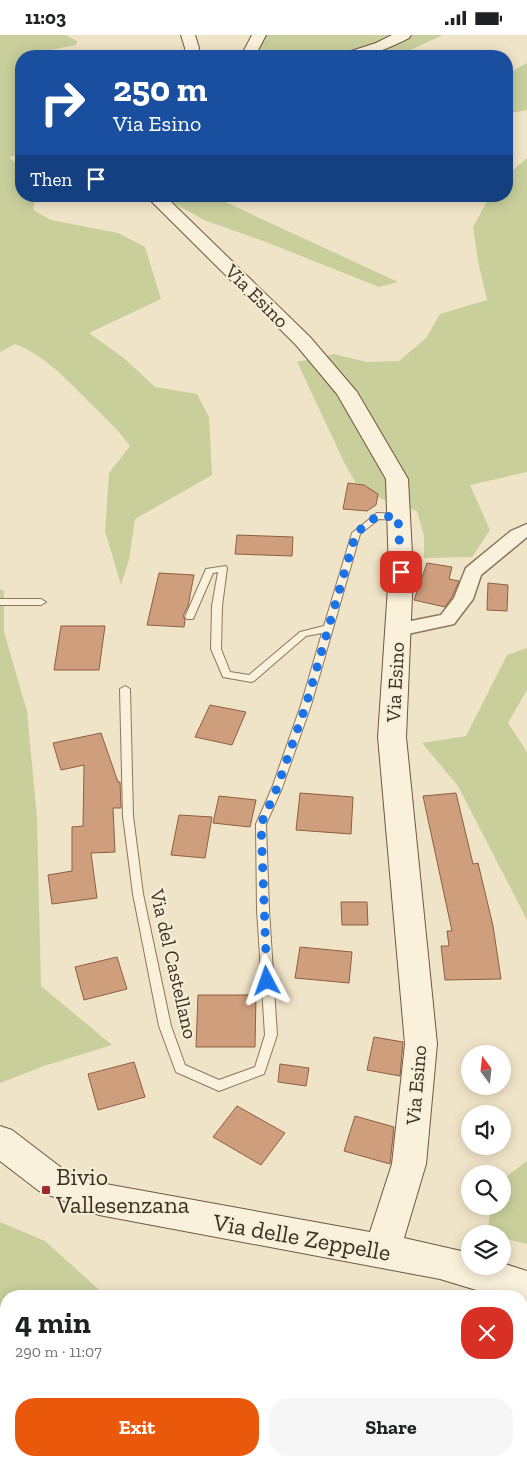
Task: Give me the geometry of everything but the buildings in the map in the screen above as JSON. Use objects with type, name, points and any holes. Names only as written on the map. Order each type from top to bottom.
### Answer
[{"type":"street","points":[[188,35],[192,50]]},
{"type":"street","points":[[251,50],[259,35]]},
{"type":"street","points":[[369,50],[404,35]]},
{"type":"street","name":"Via Esino","points":[[159,202],[206,245],[303,341],[346,392],[397,479],[401,572],[392,737],[421,1044],[409,1164],[382,1251]]},
{"type":"street","points":[[398,631],[447,620],[463,599],[473,572],[517,535],[527,529]]},
{"type":"street","name":"Via delle Zeppelle","points":[[0,1141],[51,1180],[99,1199],[203,1220],[382,1251],[465,1269],[527,1289]]},
{"type":"lane","name":"Via del Castellano","points":[[125,689],[128,816],[138,894],[165,1026],[180,1068],[220,1086],[260,1070],[271,1035],[263,910],[261,824],[280,779],[306,705],[356,533],[377,516],[398,517]]},
{"type":"lane","points":[[190,617],[209,571],[223,568],[217,606],[216,649],[226,675],[251,679],[303,634],[329,629]]},
{"type":"lane","points":[[0,602],[41,602]]},
{"type":"green space","points":[[0,35],[66,35],[77,41],[76,45],[51,50],[15,50],[15,156],[9,157],[15,162],[15,202],[34,202],[33,210],[51,220],[118,233],[145,247],[161,299],[89,333],[125,359],[155,387],[197,394],[209,417],[212,475],[135,519],[129,560],[121,585],[105,531],[109,473],[130,446],[61,374],[44,360],[15,344],[0,352]]},
{"type":"green space","points":[[263,35],[443,35],[410,50],[254,50]]},
{"type":"green space","points":[[527,63],[527,110],[513,113],[513,71]]},
{"type":"green space","points":[[527,158],[527,472],[470,485],[490,530],[472,557],[424,558],[424,536],[417,511],[371,495],[358,487],[345,464],[297,362],[334,354],[367,362],[399,361],[426,338],[440,314],[487,300],[473,227],[487,202],[513,202],[513,170]]},
{"type":"green space","points":[[172,202],[225,202],[398,282],[379,287],[266,242],[204,220]]},
{"type":"green space","points":[[0,589],[4,591],[4,632],[27,711],[37,818],[41,986],[112,1045],[44,1066],[0,1083]]},
{"type":"green space","points":[[527,648],[527,690],[508,723],[527,752],[527,920],[458,786],[422,743],[466,736],[507,655]]},
{"type":"green space","points":[[527,1161],[527,1244],[511,1240],[511,1225],[488,1225],[490,1215],[511,1215],[511,1173]]},
{"type":"green space","points":[[0,1222],[45,1241],[99,1290],[0,1290]]},
{"type":"place","name":"Bivio Vallesenzana","points":[[46,1190]]},
{"type":"route","points":[[267,981],[261,824],[277,788],[306,705],[356,533],[377,516],[398,517],[401,572]]}]
